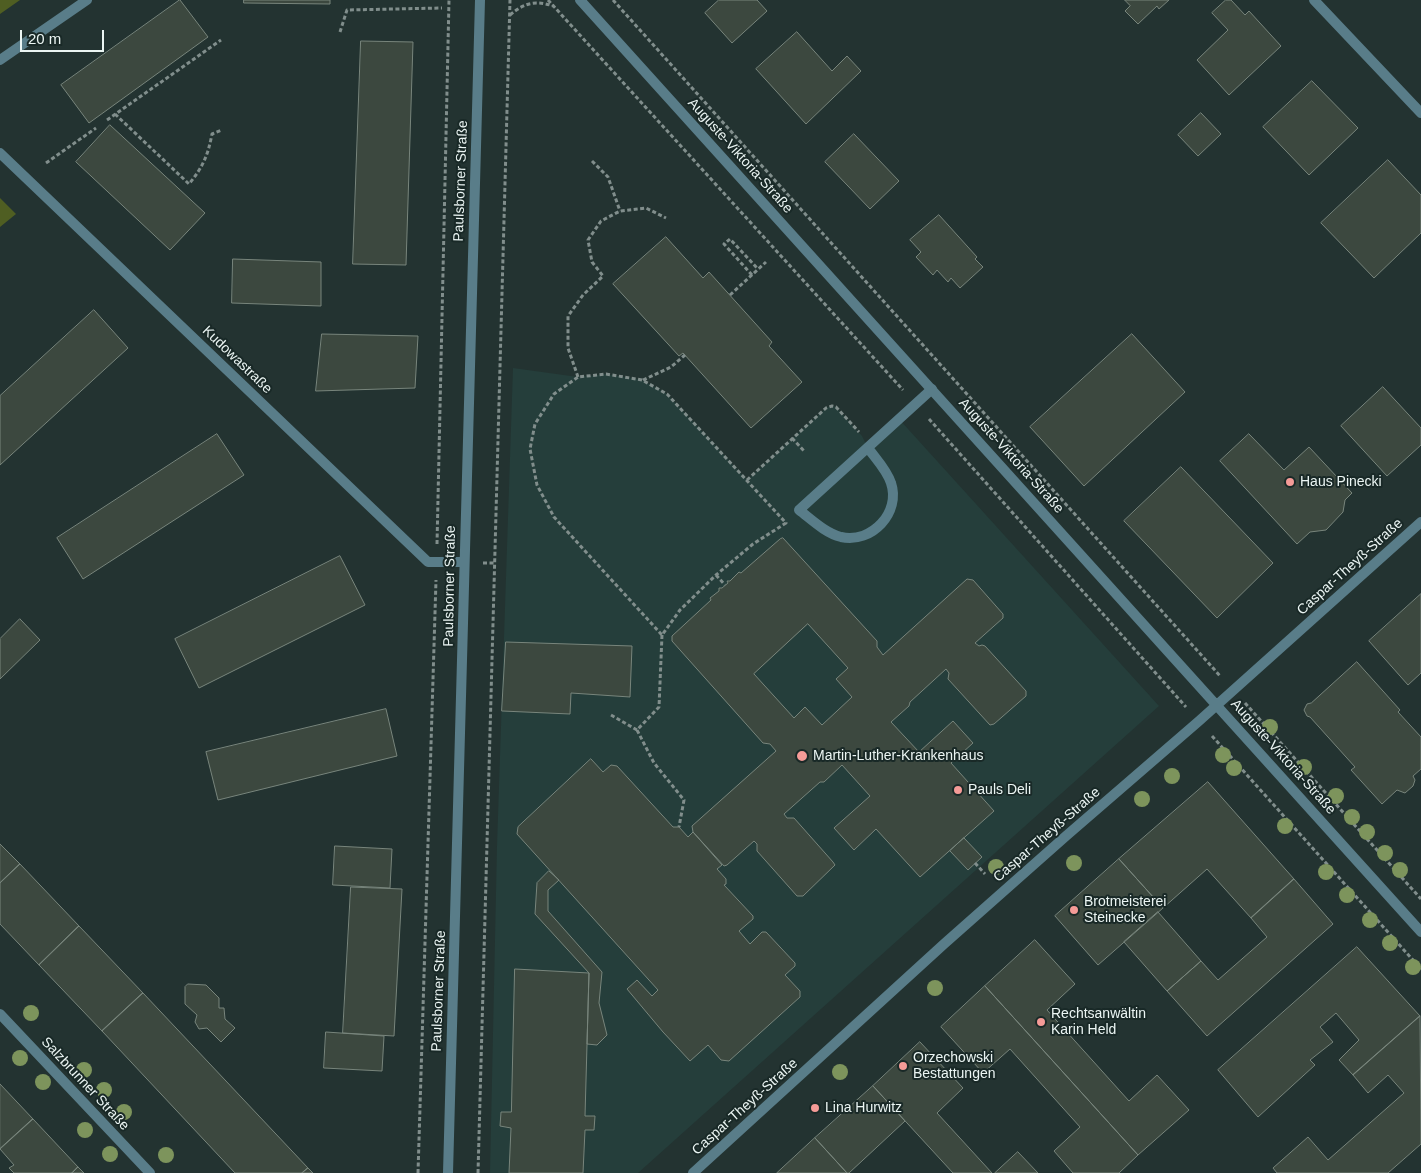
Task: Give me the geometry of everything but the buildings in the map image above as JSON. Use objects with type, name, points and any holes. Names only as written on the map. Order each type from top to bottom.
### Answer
[{"type":"street","points":[[0,60],[86,0]]},
{"type":"street","name":"Paulsborner Straße","points":[[448,1173],[480,0]]},
{"type":"street","name":"Auguste-Viktoria-Straße","points":[[580,0],[1421,932]]},
{"type":"street","points":[[1314,0],[1421,113]]},
{"type":"street","name":"Kudowastraße","points":[[0,153],[428,562],[464,562]]},
{"type":"street","points":[[868,448],[888,476],[894,500],[889,514],[878,527],[867,534],[841,537],[822,528],[799,510],[821,483],[868,448],[932,389]]},
{"type":"street","name":"Caspar-Theyß-Straße","points":[[693,1173],[944,944],[1217,705],[1421,522]]},
{"type":"street","name":"Salzbrunner Straße","points":[[0,1014],[150,1173]]},
{"type":"path","points":[[438,535],[449,0]]},
{"type":"path","points":[[478,1173],[510,0]]},
{"type":"path","points":[[548,0],[916,404],[1188,709]]},
{"type":"path","points":[[613,0],[1221,676]]},
{"type":"path","points":[[509,16],[526,3],[546,2],[556,8]]},
{"type":"path","points":[[340,32],[347,10],[442,8]]},
{"type":"path","points":[[106,120],[221,40]]},
{"type":"path","points":[[115,114],[189,184],[201,169],[208,152],[212,134],[222,130]]},
{"type":"path","points":[[46,163],[96,128]]},
{"type":"path","points":[[592,161],[608,178],[620,211]]},
{"type":"path","points":[[578,377],[568,348],[568,316],[583,295],[603,276],[592,262],[588,240],[601,221],[620,211],[646,208],[666,218]]},
{"type":"path","points":[[752,275],[724,244],[730,239],[758,269]]},
{"type":"path","points":[[730,295],[766,262]]},
{"type":"path","points":[[642,380],[671,367],[685,355]]},
{"type":"path","points":[[637,730],[659,707],[662,635],[680,610],[716,576],[753,544],[786,522],[667,394],[642,380],[606,374],[578,377],[554,394],[535,424],[530,449],[537,485],[554,517],[662,635]]},
{"type":"path","points":[[747,480],[826,408],[832,406],[836,407],[862,436],[868,448]]},
{"type":"path","points":[[792,438],[804,452]]},
{"type":"path","points":[[486,563],[495,563]]},
{"type":"path","points":[[716,576],[725,585]]},
{"type":"path","points":[[418,1173],[435,593]]},
{"type":"path","points":[[1242,700],[1421,899]]},
{"type":"path","points":[[611,715],[637,730],[654,763],[684,800],[679,827]]},
{"type":"path","points":[[1208,731],[1421,969]]},
{"type":"path","points":[[975,863],[985,874]]},
{"type":"shaded area","name":"Martin-Luther-Krankenhaus","points":[[513,368],[578,377],[606,374],[642,380],[667,394],[747,480],[826,408],[836,407],[862,436],[868,448],[899,419],[1159,706],[638,1173],[490,1173],[497,846]]},
{"type":"green space","points":[[0,0],[20,0],[0,14]]},
{"type":"green space","points":[[0,198],[16,214],[0,227]]},
{"type":"place","name":"Haus Pinecki","points":[[1290,482]]},
{"type":"place","name":"Martin-Luther-Krankenhaus","points":[[802,756]]},
{"type":"place","name":"Pauls Deli","points":[[958,790]]},
{"type":"place","name":"Brotmeisterei Steinecke","points":[[1074,910]]},
{"type":"place","name":"Rechtsanwältin Karin Held","points":[[1041,1022]]},
{"type":"place","name":"Orzechowski Bestattungen","points":[[903,1066]]},
{"type":"place","name":"Lina Hurwitz","points":[[815,1108]]}]
